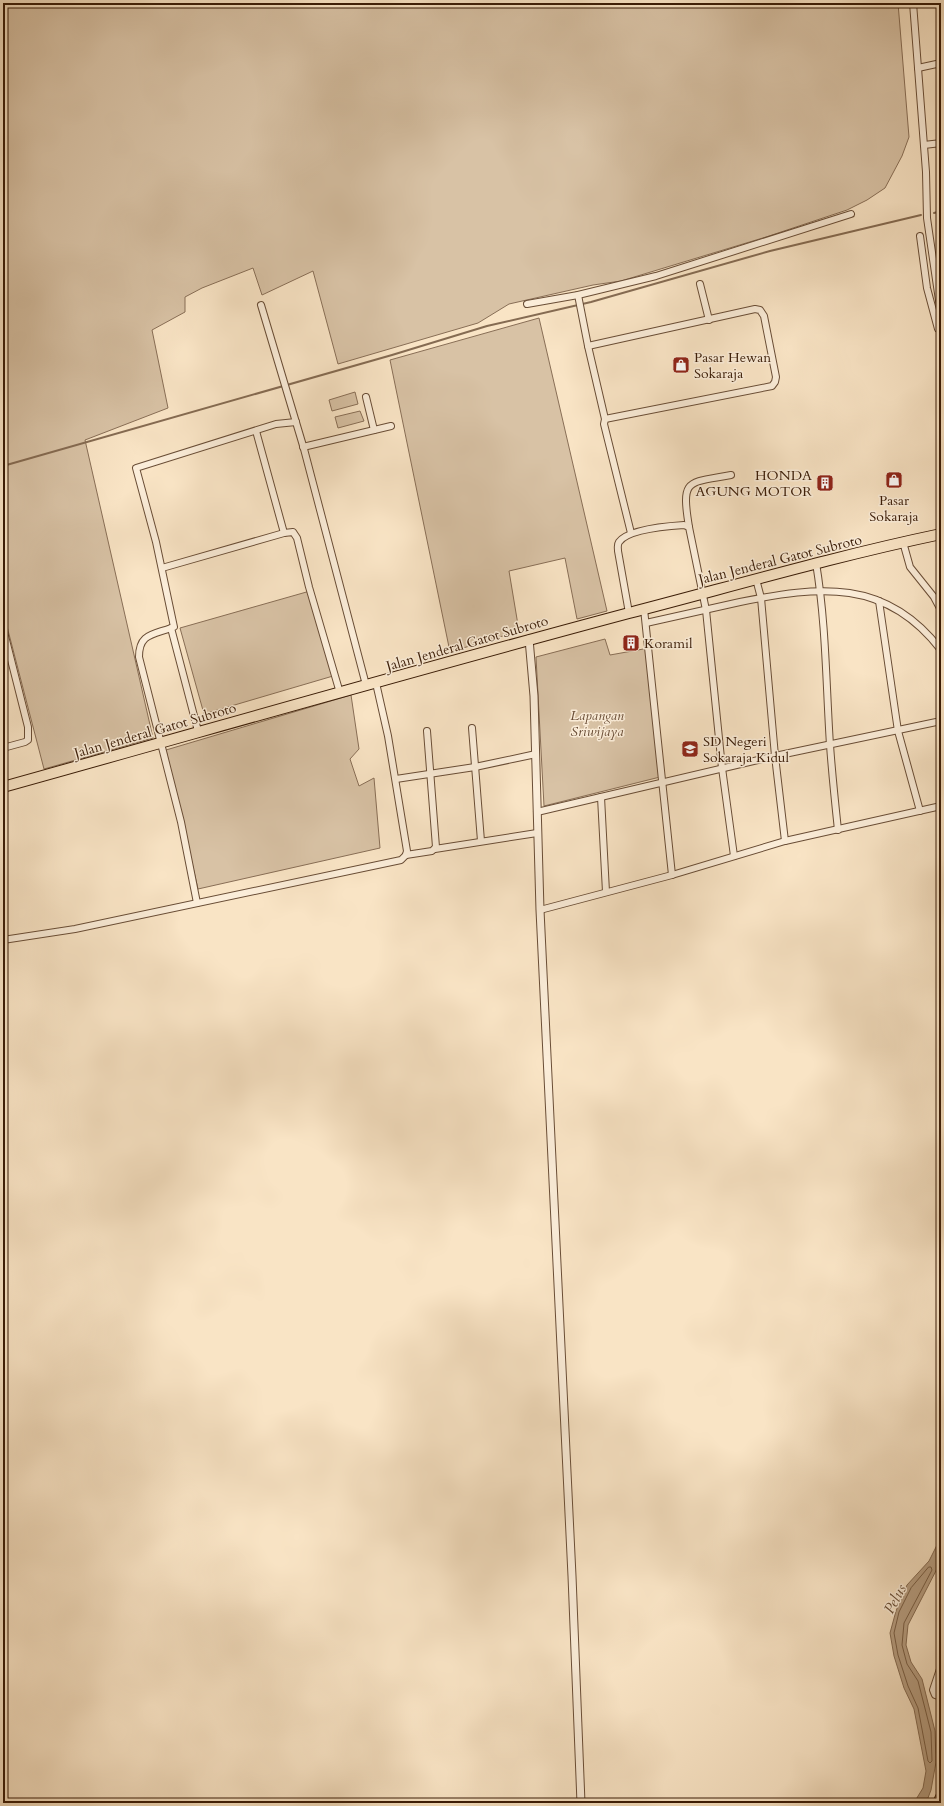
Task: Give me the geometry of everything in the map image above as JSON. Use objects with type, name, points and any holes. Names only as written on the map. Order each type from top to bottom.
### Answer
[{"type":"highway","name":"Jalan Jenderal Gatot Subroto","points":[[3,787],[529,639],[816,563],[941,534]]},
{"type":"main road","points":[[937,1803],[941,1795]]},
{"type":"street","points":[[913,3],[926,172],[926,200],[934,271],[941,314]]},
{"type":"street","points":[[918,68],[941,63]]},
{"type":"street","points":[[924,145],[941,143]]},
{"type":"street","points":[[527,304],[579,298],[656,276],[851,214]]},
{"type":"street","points":[[920,236],[927,288],[938,329],[941,330]]},
{"type":"street","points":[[934,271],[941,269]]},
{"type":"street","points":[[700,284],[709,320]]},
{"type":"street","points":[[579,298],[588,346],[605,419],[604,424],[631,533]]},
{"type":"street","points":[[261,305],[278,359],[371,684],[388,736],[407,851],[406,855]]},
{"type":"street","points":[[588,346],[755,309],[760,310],[764,316],[776,377],[772,386],[605,419]]},
{"type":"street","points":[[366,397],[374,430]]},
{"type":"street","points":[[197,903],[181,822],[139,657],[139,647],[146,637],[174,627],[162,568],[136,468],[276,424],[296,422]]},
{"type":"street","points":[[303,447],[391,426]]},
{"type":"street","points":[[256,431],[284,533]]},
{"type":"street","points":[[731,475],[694,482],[688,487],[685,505],[688,527],[706,610],[722,768],[734,856]]},
{"type":"street","points":[[630,613],[618,545],[631,533],[684,524],[688,527]]},
{"type":"street","points":[[162,568],[284,533],[293,532],[297,538],[309,587],[340,693]]},
{"type":"street","points":[[904,542],[910,567],[934,597],[941,610]]},
{"type":"street","points":[[816,563],[821,590],[830,745],[838,830]]},
{"type":"street","points":[[756,579],[762,598],[775,756],[785,841]]},
{"type":"street","points":[[646,623],[789,592],[821,590],[851,592],[880,601],[896,609],[918,624],[941,650]]},
{"type":"street","points":[[880,601],[898,731],[920,811]]},
{"type":"street","points":[[644,609],[672,875]]},
{"type":"street","points":[[3,628],[28,727],[28,740],[3,748]]},
{"type":"street","points":[[171,628],[198,731]]},
{"type":"street","points":[[529,639],[534,696],[540,910],[572,1568],[581,1803]]},
{"type":"street","points":[[537,812],[775,756],[941,721]]},
{"type":"street","points":[[472,728],[481,841]]},
{"type":"street","points":[[428,731],[436,842],[435,849]]},
{"type":"street","points":[[396,779],[475,767],[536,754]]},
{"type":"street","points":[[600,797],[606,892]]},
{"type":"street","points":[[540,910],[672,875],[785,841],[941,806]]},
{"type":"street","points":[[3,940],[75,929],[401,860],[406,855],[427,852],[435,849],[537,833]]},
{"type":"street","points":[[941,1666],[933,1690],[935,1695],[941,1697]]},
{"type":"green space","points":[[3,3],[898,3],[909,137],[902,156],[885,188],[867,200],[847,210],[766,237],[621,281],[593,285],[509,304],[478,323],[338,364],[313,271],[262,295],[253,268],[202,288],[185,297],[185,312],[152,330],[168,408],[85,440],[153,738],[44,769],[3,611]]},
{"type":"green space","points":[[539,318],[607,611],[577,619],[565,558],[509,571],[519,631],[450,652],[390,360]]},
{"type":"green space","points":[[355,392],[358,404],[332,411],[329,400]]},
{"type":"green space","points":[[360,411],[364,421],[338,428],[335,417]]},
{"type":"green space","points":[[310,591],[333,676],[204,714],[180,628]]},
{"type":"green space","name":"Lapangan Sriwijaya","points":[[605,639],[610,655],[649,648],[660,777],[544,806],[536,657]]},
{"type":"green space","points":[[351,695],[359,749],[350,759],[359,786],[374,778],[380,848],[198,889],[166,750]]},
{"type":"water","points":[[941,1537],[941,1561],[908,1625],[906,1645],[911,1662],[922,1679],[935,1731],[936,1762],[931,1790],[926,1803],[908,1803],[915,1801],[923,1788],[926,1771],[914,1709],[904,1688],[894,1656],[890,1633],[896,1611],[907,1585],[929,1561]]},
{"type":"waterway","points":[[934,213],[941,211]]},
{"type":"waterway","points":[[3,466],[392,355],[487,326],[591,302],[770,251],[921,215]]},
{"type":"place","name":"Pasar Hewan Sokaraja","points":[[681,365]]},
{"type":"place","name":"Pasar Sokaraja","points":[[894,480]]},
{"type":"place","name":"HONDA AGUNG MOTOR","points":[[825,483]]},
{"type":"place","name":"Koramil","points":[[631,643]]},
{"type":"place","name":"SD Negeri Sokaraja Kidul","points":[[690,749]]},
{"type":"water label","name":"Pelus","points":[[895,1599]]}]
